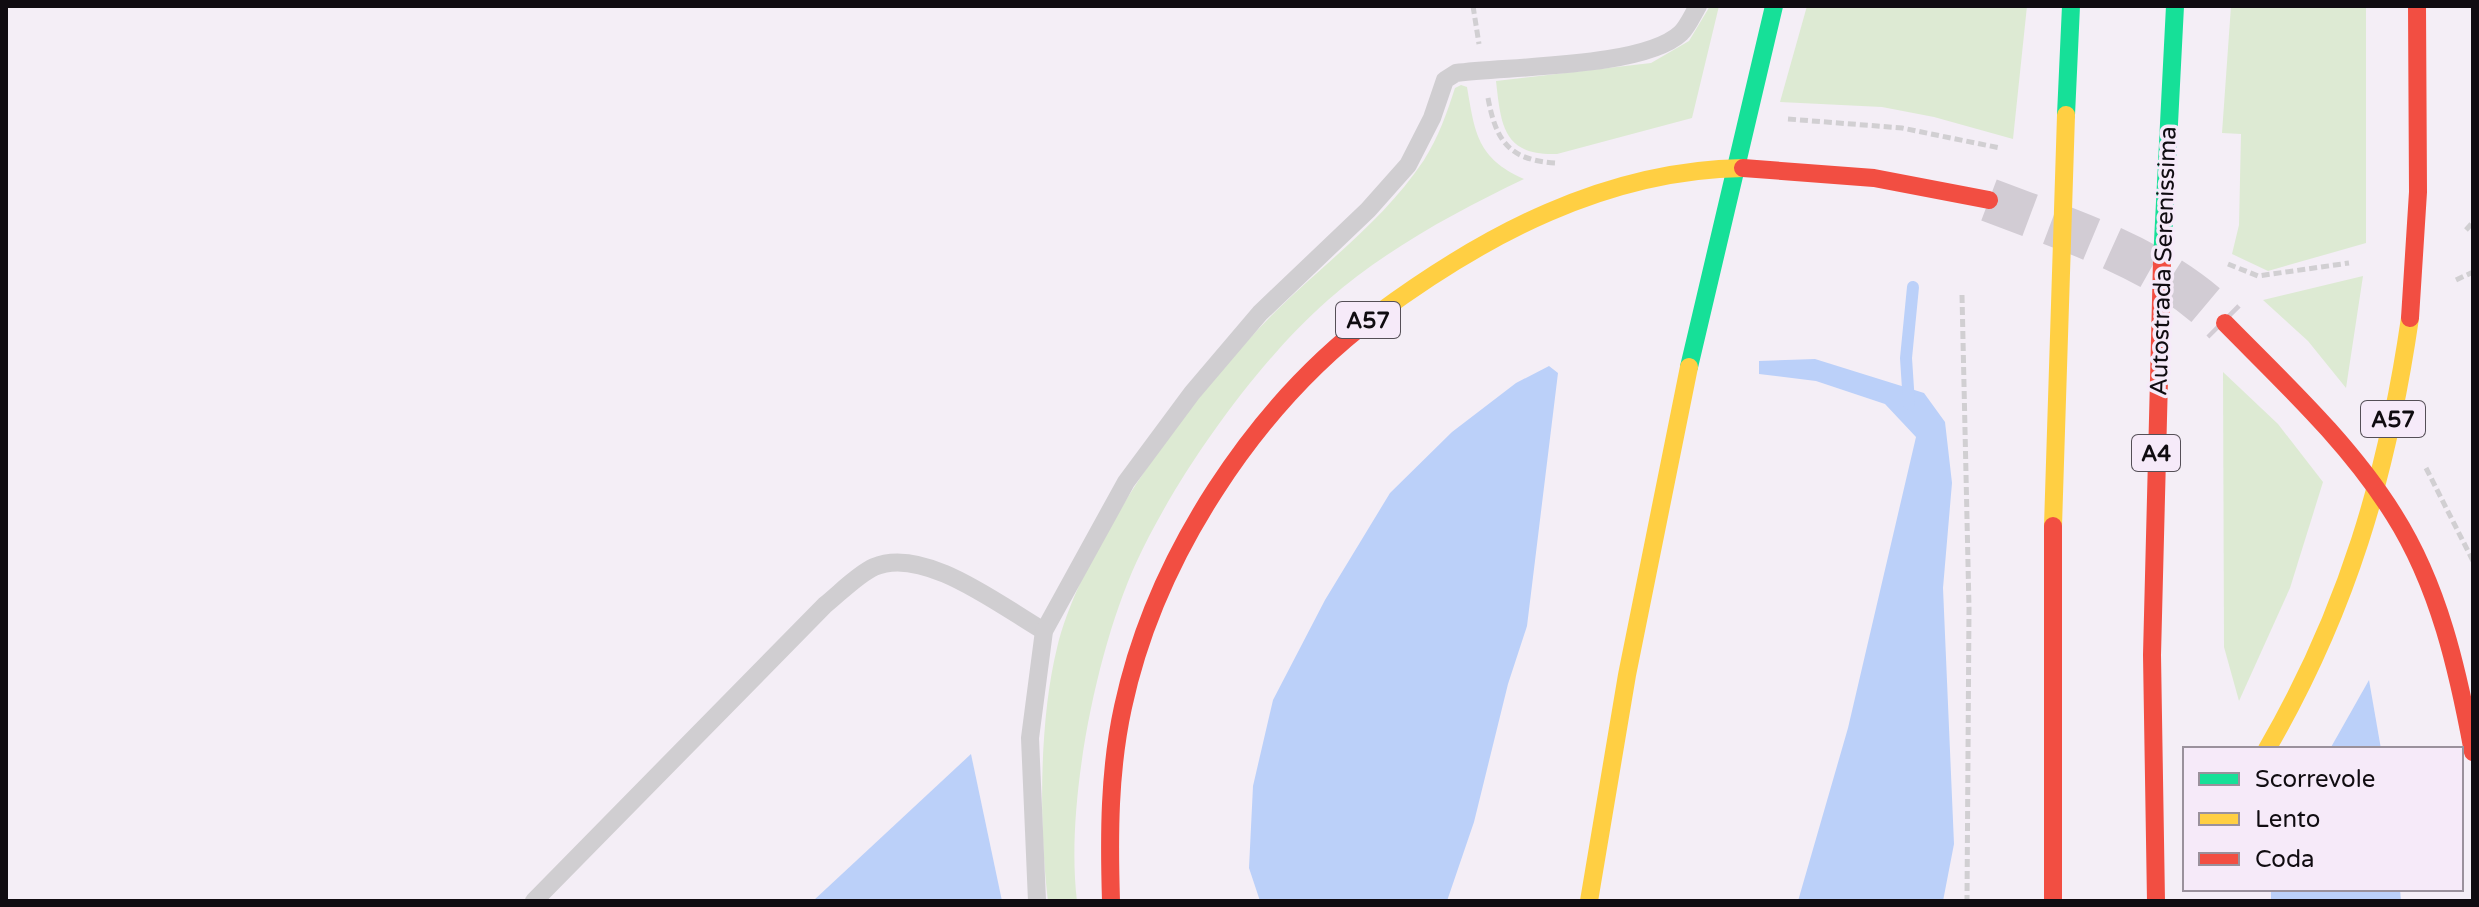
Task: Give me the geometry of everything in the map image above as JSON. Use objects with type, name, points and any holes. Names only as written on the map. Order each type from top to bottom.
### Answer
[{"type":"highway","points":[[1589,901],[1637,615],[1678,405],[1774,6]]},
{"type":"highway","points":[[2053,901],[2050,791],[2054,518],[2071,6]]},
{"type":"highway","name":"Autostrada Serenissima","points":[[2156,901],[2152,655],[2159,313],[2175,6]]},
{"type":"highway","name":"A57","points":[[2268,747],[2326,637],[2363,535],[2390,436],[2408,336],[2416,253],[2417,6]]},
{"type":"highway","name":"A57","points":[[1111,901],[1109,833],[1120,720],[1173,561],[1213,490],[1267,416],[1322,360],[1379,310],[1434,272],[1506,230],[1578,197],[1677,171],[1768,168],[1844,171],[1989,200]]},
{"type":"highway","name":"A57","points":[[2225,323],[2310,410],[2364,475],[2412,546],[2450,649],[2473,752]]},
{"type":"highway","points":[[2163,901],[2178,881]]},
{"type":"lane","points":[[1037,901],[1030,738],[1044,631],[1126,482],[1154,443],[1260,313],[1368,210],[1408,165],[1432,118],[1445,80],[1456,73],[1594,60],[1650,50],[1682,32],[1698,6]]},
{"type":"lane","points":[[534,901],[825,605],[874,567],[898,561],[945,573],[1044,631]]},
{"type":"path","points":[[1473,6],[1481,54]]},
{"type":"path","points":[[1486,85],[1492,116],[1507,149],[1531,162],[1555,163],[1568,159]]},
{"type":"path","points":[[1776,120],[1902,128],[2000,148]]},
{"type":"path","points":[[2466,230],[2473,222]]},
{"type":"path","points":[[2228,264],[2258,276],[2349,263]]},
{"type":"path","points":[[1962,295],[1969,608],[1967,901]]},
{"type":"green space","points":[[1710,6],[1719,6],[1692,118],[1557,154],[1525,150],[1508,135],[1500,111],[1496,81],[1651,63],[1689,41]]},
{"type":"green space","points":[[1807,6],[2027,6],[2013,139],[1934,117],[1882,107],[1780,102]]},
{"type":"green space","points":[[2231,6],[2366,6],[2366,243],[2268,271],[2232,254],[2239,225],[2241,134],[2222,133]]},
{"type":"green space","points":[[1461,85],[1467,87],[1476,131],[1487,153],[1508,171],[1524,179],[1422,233],[1328,300],[1273,355],[1195,458],[1136,563],[1108,639],[1087,729],[1080,775],[1074,863],[1077,901],[1048,901],[1042,808],[1047,708],[1057,648],[1070,606],[1091,561],[1147,469],[1212,381],[1276,311],[1373,221],[1408,181],[1434,143],[1455,88]]},
{"type":"green space","points":[[2363,276],[2346,388],[2308,341],[2263,300]]},
{"type":"green space","points":[[2223,372],[2278,424],[2323,482],[2290,588],[2239,701],[2224,647]]},
{"type":"water","points":[[1815,359],[1924,393],[1945,422],[1952,483],[1943,588],[1954,844],[1943,901],[1798,901],[1848,728],[1916,437],[1885,404],[1816,381],[1759,374],[1759,361]]},
{"type":"water","points":[[1549,366],[1558,373],[1527,626],[1508,684],[1474,822],[1447,901],[1260,901],[1249,868],[1253,786],[1273,700],[1325,600],[1390,493],[1452,432],[1516,383]]},
{"type":"water","points":[[2369,680],[2381,747],[2331,747]]},
{"type":"water","points":[[971,754],[1002,901],[813,901]]},
{"type":"water","points":[[2271,891],[2400,891],[2401,901],[2271,901]]},
{"type":"waterway","points":[[1909,404],[1906,358],[1913,287]]},
{"type":"tunnel","points":[[1989,200],[2083,236],[2144,264],[2200,300],[2225,323]]},
{"type":"traffic: fast","points":[[1689,367],[1774,6]]},
{"type":"traffic: fast","points":[[2066,115],[2071,6]]},
{"type":"traffic: fast","points":[[2162,261],[2175,6]]},
{"type":"traffic: slow","points":[[2053,526],[2066,115]]},
{"type":"traffic: slow","points":[[1376,315],[1460,259],[1549,212],[1595,194],[1643,181],[1692,172],[1743,168]]},
{"type":"traffic: slow","points":[[2268,747],[2320,646],[2360,541],[2389,433],[2410,318]]},
{"type":"traffic: slow","points":[[1589,901],[1627,675],[1689,367]]},
{"type":"traffic: jam","points":[[2410,318],[2418,192],[2417,6]]},
{"type":"traffic: jam","points":[[1743,168],[1874,178],[1989,200]]},
{"type":"traffic: jam","points":[[2156,901],[2152,655],[2162,261]]},
{"type":"traffic: jam","points":[[1111,901],[1111,804],[1118,731],[1138,651],[1159,596],[1185,541],[1216,489],[1251,440],[1331,352],[1376,315]]},
{"type":"traffic: jam","points":[[2225,323],[2337,439],[2376,489],[2410,542],[2445,630],[2473,752]]},
{"type":"traffic: jam","points":[[2053,526],[2053,901]]}]
